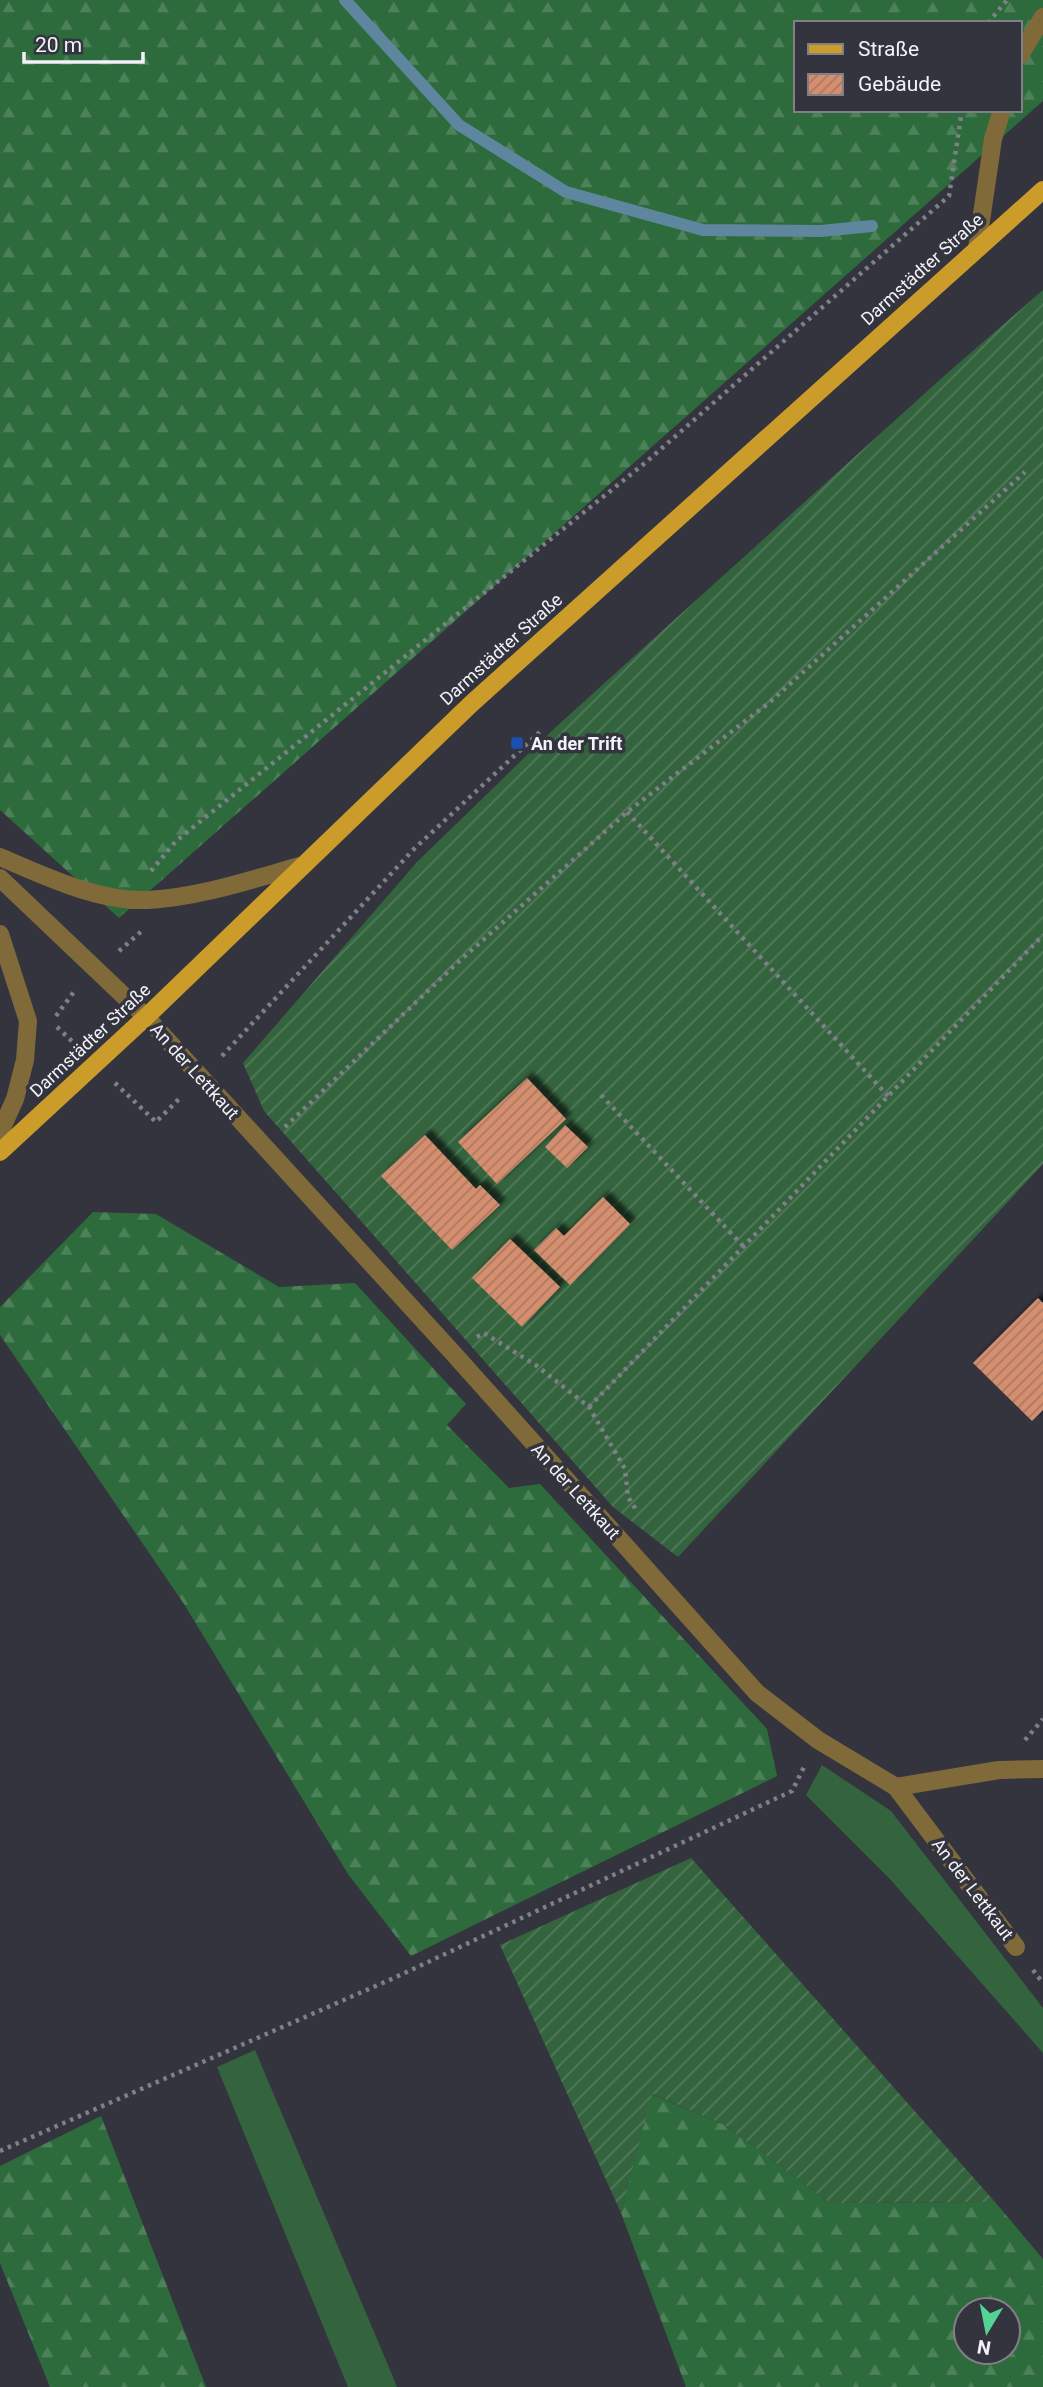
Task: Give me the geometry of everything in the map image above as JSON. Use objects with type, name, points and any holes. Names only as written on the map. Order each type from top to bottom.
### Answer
[{"type":"main road","name":"Darmstädter Straße","points":[[0,1152],[146,1017],[471,704],[1043,190]]},
{"type":"street","points":[[1022,52],[1043,17]]},
{"type":"street","points":[[977,248],[993,139],[1001,112]]},
{"type":"street","points":[[0,857],[104,895],[147,900],[198,893],[300,866]]},
{"type":"street","points":[[0,878],[146,1017]]},
{"type":"street","points":[[0,934],[28,1021],[25,1060],[0,1132]]},
{"type":"street","name":"An der Lettkaut","points":[[146,1017],[453,1353],[757,1693],[818,1740],[896,1787],[1016,1947]]},
{"type":"street","points":[[896,1787],[999,1770],[1043,1769]]},
{"type":"path","points":[[990,21],[1007,0]]},
{"type":"path","points":[[96,967],[147,926],[146,878],[158,858],[176,841],[645,463],[949,196],[961,112]]},
{"type":"path","points":[[265,1147],[456,964],[627,813],[769,702],[1025,472]]},
{"type":"path","points":[[52,1021],[156,1122],[201,1078],[414,849],[542,730]]},
{"type":"path","points":[[627,813],[888,1096]]},
{"type":"path","points":[[589,1407],[1043,935]]},
{"type":"path","points":[[601,1096],[744,1247]]},
{"type":"path","points":[[453,1353],[484,1333],[537,1366],[589,1407],[625,1469],[628,1497],[641,1518]]},
{"type":"path","points":[[0,2151],[394,1978],[792,1791],[818,1740]]},
{"type":"green space","points":[[0,0],[1043,0],[1043,101],[119,918],[0,810]]},
{"type":"green space","points":[[1043,290],[1043,1164],[678,1557],[613,1507],[264,1111],[243,1063],[417,862],[557,726]]},
{"type":"green space","points":[[93,1212],[156,1214],[279,1287],[355,1283],[466,1404],[447,1425],[509,1488],[540,1484],[767,1729],[777,1776],[411,1956],[348,1874],[184,1604],[0,1335],[0,1307]]},
{"type":"green space","points":[[822,1765],[891,1811],[1043,2008],[1043,2053],[889,1878],[806,1795]]},
{"type":"green space","points":[[691,1858],[995,2202],[830,2203],[725,2125],[652,2094],[621,2213],[500,1945]]},
{"type":"green space","points":[[255,2050],[397,2387],[348,2387],[217,2067]]},
{"type":"green space","points":[[651,2094],[725,2125],[830,2203],[995,2202],[1043,2259],[1043,2387],[686,2387],[621,2213]]},
{"type":"green space","points":[[101,2116],[206,2387],[50,2387],[0,2263],[0,2166]]},
{"type":"building","points":[[527,1078],[566,1119],[497,1184],[458,1142]]},
{"type":"building","points":[[565,1125],[588,1147],[567,1168],[545,1147]]},
{"type":"building","points":[[425,1135],[476,1189],[480,1185],[500,1205],[452,1250],[381,1176]]},
{"type":"building","points":[[603,1197],[630,1224],[570,1285],[534,1250],[556,1228],[564,1236]]},
{"type":"building","points":[[510,1239],[560,1287],[522,1327],[472,1278]]},
{"type":"building","points":[[1038,1298],[1043,1303],[1043,1410],[1032,1421],[973,1363]]},
{"type":"waterway","points":[[345,0],[459,125],[566,192],[703,230],[821,231],[872,226]]},
{"type":"place","name":"An der Trift","points":[[517,743]]}]
